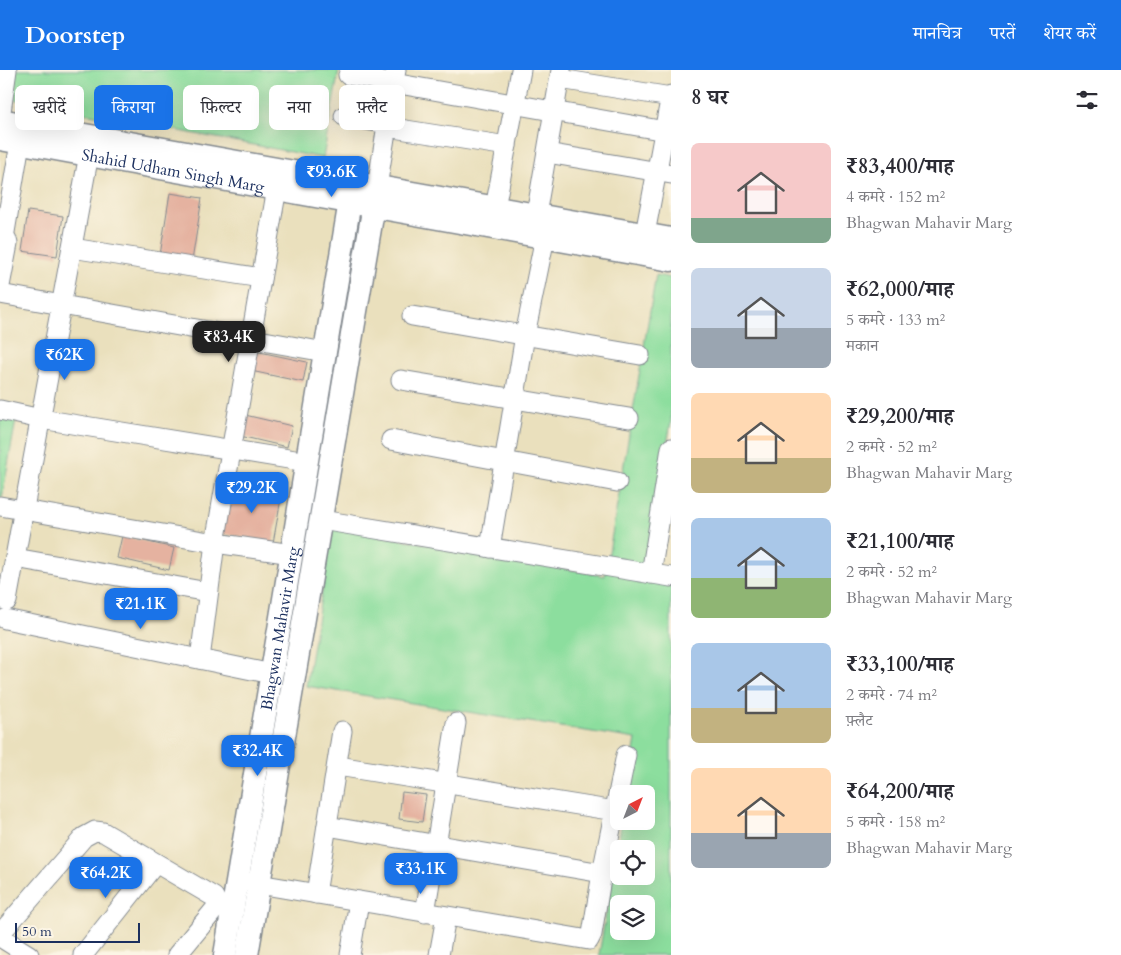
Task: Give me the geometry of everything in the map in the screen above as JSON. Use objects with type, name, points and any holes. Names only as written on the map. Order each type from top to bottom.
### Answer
[{"type":"street","points":[[0,120],[7,70]]},
{"type":"street","points":[[495,208],[519,70]]},
{"type":"street","points":[[348,75],[395,77],[514,105],[668,131]]},
{"type":"street","points":[[536,215],[561,75],[671,96],[664,173],[645,234]]},
{"type":"street","name":"Shahid Udham Singh Marg","points":[[0,120],[351,192],[495,208],[671,239]]},
{"type":"street","points":[[405,128],[507,146]]},
{"type":"street","points":[[375,196],[386,130]]},
{"type":"street","points":[[0,286],[8,244],[2,238],[10,141]]},
{"type":"street","name":"Shahid Udham Singh Marg","points":[[10,141],[277,188],[351,192]]},
{"type":"street","points":[[547,152],[664,173]]},
{"type":"street","points":[[89,154],[6,610],[200,659],[272,674]]},
{"type":"street","points":[[200,659],[215,543],[277,188]]},
{"type":"street","name":"Bhagwan Mahavir Marg","points":[[247,955],[248,882],[272,674],[351,192]]},
{"type":"street","name":"Shahid Udham Singh Marg","points":[[375,196],[545,237],[671,260]]},
{"type":"street","name":"Bhagwan Mahavir Marg","points":[[225,955],[248,882],[321,520],[375,196]]},
{"type":"street","points":[[490,548],[525,335],[545,237]]},
{"type":"street","points":[[72,248],[261,278]]},
{"type":"street","points":[[0,294],[325,352]]},
{"type":"street","points":[[412,316],[640,355]]},
{"type":"street","points":[[401,380],[629,418]]},
{"type":"street","points":[[0,410],[41,419],[307,462]]},
{"type":"street","points":[[391,440],[617,482]]},
{"type":"street","points":[[651,574],[668,492],[671,448]]},
{"type":"street","points":[[0,506],[215,543],[292,554]]},
{"type":"street","points":[[321,520],[671,578]]},
{"type":"street","points":[[15,558],[208,592]]},
{"type":"street","points":[[425,913],[456,723]]},
{"type":"street","points":[[316,894],[342,732]]},
{"type":"street","points":[[620,785],[626,756]]},
{"type":"street","points":[[338,766],[610,810]]},
{"type":"street","points":[[327,826],[602,873]]},
{"type":"street","points":[[248,882],[589,940],[592,934],[611,830]]},
{"type":"street","points":[[30,955],[0,935],[90,832],[103,832],[214,898],[217,903],[214,909],[176,955]]},
{"type":"street","points":[[83,955],[155,864]]},
{"type":"street","points":[[350,955],[359,901]]},
{"type":"street","points":[[439,955],[446,917]]},
{"type":"green space","points":[[9,70],[339,70],[329,125],[329,85],[269,85],[269,130],[328,130],[323,158],[173,130],[173,85],[94,85],[94,115],[84,113],[84,85],[15,85],[15,100],[5,98]]},
{"type":"green space","points":[[656,275],[671,278],[671,421],[644,581],[671,586],[671,955],[599,955],[611,885],[655,885],[655,840],[619,840],[620,830],[655,830],[655,785],[628,785],[636,739],[306,686],[333,527],[605,576]]},
{"type":"green space","points":[[0,417],[16,420],[2,498],[0,498]]},
{"type":"building","points":[[170,193],[202,198],[192,261],[160,255]]},
{"type":"building","points":[[28,211],[63,216],[57,256],[22,251]]},
{"type":"building","points":[[255,351],[307,362],[303,382],[251,371]]},
{"type":"building","points":[[245,415],[292,426],[287,447],[240,436]]},
{"type":"building","points":[[233,484],[282,493],[273,543],[219,533]]},
{"type":"building","points":[[122,536],[174,548],[169,570],[117,558]]},
{"type":"building","points":[[402,792],[426,795],[422,822],[399,819]]}]
